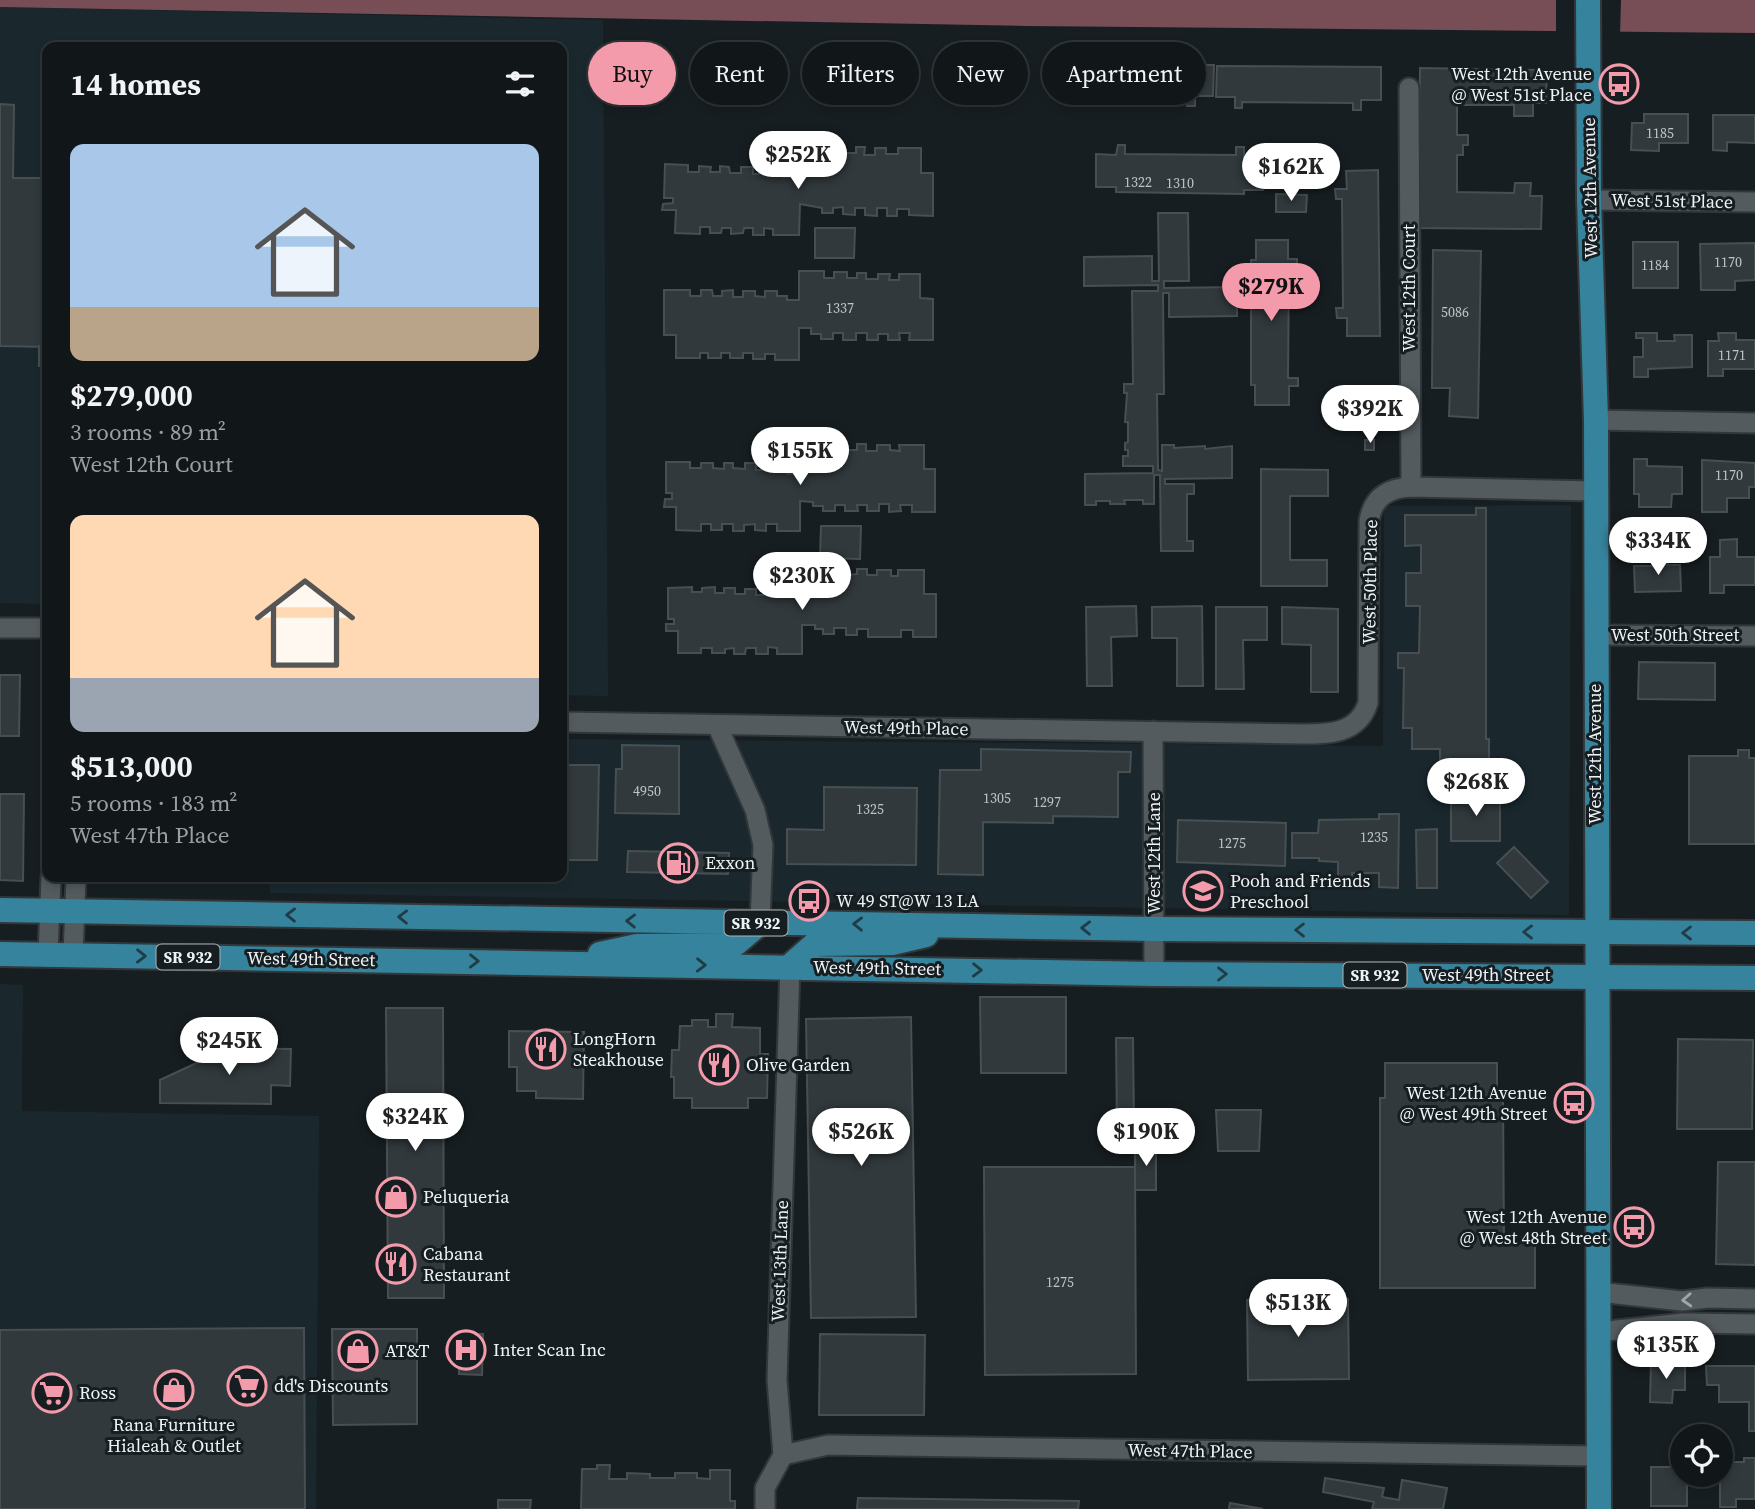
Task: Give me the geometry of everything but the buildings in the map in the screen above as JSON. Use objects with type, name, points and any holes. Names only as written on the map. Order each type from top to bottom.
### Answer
[{"type":"main road","name":"West 12th Avenue","points":[[1588,0],[1589,200],[1596,420],[1598,1509]]},
{"type":"main road","name":"SR 932","points":[[0,910],[1154,929],[1755,933]]},
{"type":"main road","points":[[562,963],[637,946],[734,946],[760,923]]},
{"type":"main road","points":[[790,966],[815,944],[892,943],[967,926]]},
{"type":"main road","name":"West 49th Street","points":[[0,954],[1154,974],[1755,978]]},
{"type":"street","name":"West 12th Court","points":[[1409,88],[1411,487]]},
{"type":"street","name":"West 51st Place","points":[[1589,200],[1755,202]]},
{"type":"street","points":[[1596,420],[1755,422]]},
{"type":"street","name":"West 50th Place","points":[[1249,733],[1332,733],[1345,730],[1367,709],[1370,513],[1377,499],[1383,494],[1393,489],[1411,487],[1595,491]]},
{"type":"street","points":[[0,628],[42,628]]},
{"type":"street","name":"West 50th Street","points":[[1595,635],[1755,636]]},
{"type":"street","name":"West 49th Place","points":[[567,722],[1249,733]]},
{"type":"street","points":[[717,725],[755,810],[763,845],[760,923]]},
{"type":"street","name":"West 12th Lane","points":[[1153,732],[1154,974]]},
{"type":"street","points":[[53,882],[73,955]]},
{"type":"street","points":[[48,955],[74,882]]},
{"type":"street","name":"West 13th Lane","points":[[783,1455],[777,1364],[790,966]]},
{"type":"street","points":[[1598,1292],[1682,1301],[1709,1298],[1755,1299]]},
{"type":"street","points":[[1598,1332],[1684,1323],[1755,1324]]},
{"type":"street","name":"West 47th Place","points":[[783,1455],[828,1445],[1598,1456]]},
{"type":"street","points":[[765,1509],[765,1488],[783,1455]]},
{"type":"shaded area","points":[[0,0],[1755,0],[1755,33],[1027,26],[0,7]]},
{"type":"shaded area","points":[[0,7],[603,20],[603,42],[588,42],[588,105],[604,105],[608,696],[567,695],[567,42],[42,42],[42,604],[0,603]]},
{"type":"shaded area","points":[[1571,505],[1569,915],[270,893],[270,882],[567,882],[567,739],[1383,746],[1384,506]]},
{"type":"shaded area","points":[[0,984],[23,985],[22,1111],[319,1116],[316,1509],[0,1509]]},
{"type":"pier","points":[[1556,0],[1621,0],[1620,35],[1556,34]]},
{"type":"place","name":"West 12th Avenue @ West 51st Place","points":[[1619,84]]},
{"type":"place","name":"Exxon","points":[[678,863]]},
{"type":"place","name":"Pooh and Friends Preschool","points":[[1203,891]]},
{"type":"place","name":"W 49 ST@W 13 LA","points":[[809,901]]},
{"type":"place","name":"LongHorn Steakhouse","points":[[546,1049]]},
{"type":"place","name":"Olive Garden","points":[[719,1065]]},
{"type":"place","name":"West 12th Avenue @ West 49th Street","points":[[1574,1103]]},
{"type":"place","name":"Peluqueria","points":[[396,1197]]},
{"type":"place","name":"West 12th Avenue @ West 48th Street","points":[[1634,1227]]},
{"type":"place","name":"Cabana Restaurant","points":[[396,1264]]},
{"type":"place","name":"Inter Scan Inc","points":[[466,1350]]},
{"type":"place","name":"AT&T","points":[[358,1351]]},
{"type":"place","name":"dd's Discounts","points":[[247,1386]]},
{"type":"place","name":"Rana Furniture Hialeah & Outlet","points":[[174,1390]]},
{"type":"place","name":"Ross","points":[[52,1393]]}]
